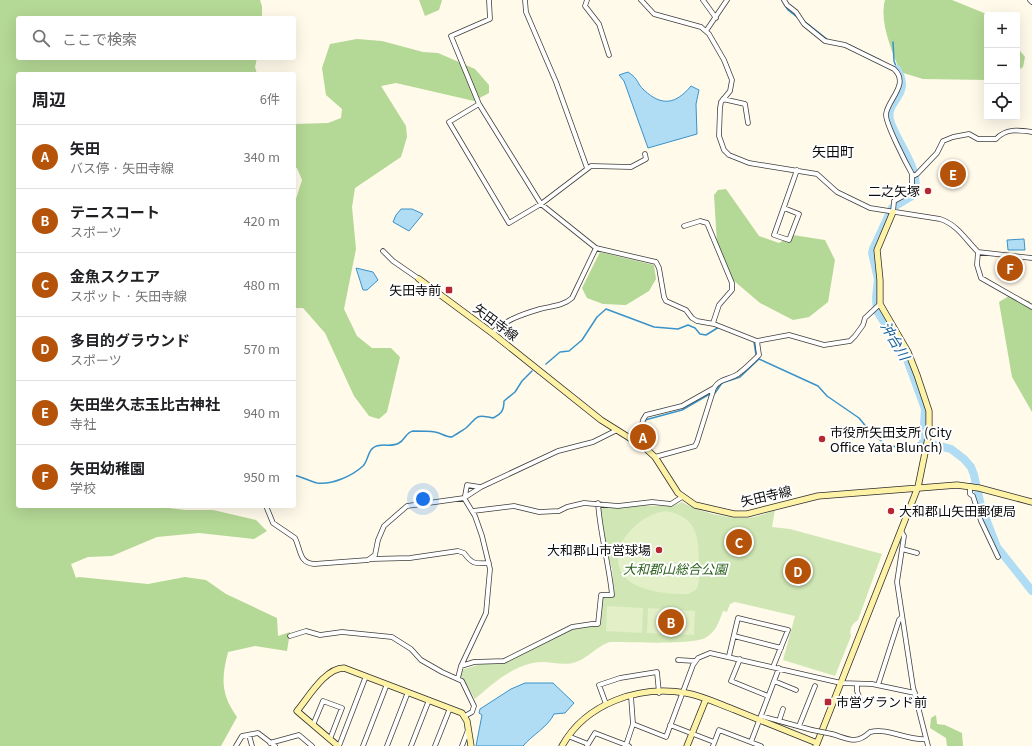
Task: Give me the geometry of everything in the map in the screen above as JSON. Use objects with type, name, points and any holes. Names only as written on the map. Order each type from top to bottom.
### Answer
[{"type":"street","points":[[489,0],[490,19],[451,36],[479,104],[541,204],[596,248],[656,262],[659,268],[666,301],[681,307],[692,318],[713,323],[757,341],[789,335],[824,345],[842,343],[856,336],[863,325],[865,318],[880,304]]},
{"type":"street","points":[[525,0],[526,12],[556,82],[587,168]]},
{"type":"street","points":[[587,0],[585,6],[599,24],[609,55]]},
{"type":"street","points":[[641,0],[654,14],[692,23],[706,31],[712,39],[731,73],[732,80],[730,91],[723,99],[720,108],[719,136],[724,150],[729,155],[749,163],[817,174],[837,192],[864,206],[933,218],[950,223],[959,229],[978,252],[977,265],[981,278],[1032,307]]},
{"type":"street","points":[[703,0],[716,18]]},
{"type":"street","points":[[706,31],[727,0]]},
{"type":"street","points":[[784,0],[787,5],[794,10],[801,22],[826,41],[845,45],[896,72],[899,78],[899,88],[889,105],[886,118],[915,175]]},
{"type":"street","points":[[723,99],[745,104],[748,123]]},
{"type":"street","points":[[479,104],[449,122],[509,223],[541,204],[587,168],[591,166],[631,167],[646,160],[645,154]]},
{"type":"street","points":[[562,746],[568,736],[586,717],[606,704],[631,696],[659,693],[682,693],[706,699],[760,718],[817,744],[918,487],[928,440],[929,411],[918,375],[908,352],[880,304],[880,280],[877,250],[897,199],[910,191],[915,175],[937,153],[943,141],[953,136],[969,134],[978,139],[996,139],[1000,134],[1012,130],[1032,132]]},
{"type":"street","points":[[784,208],[799,214],[788,240],[774,235],[797,170]]},
{"type":"street","points":[[684,226],[700,221],[707,223],[732,283],[732,290],[719,305],[713,323]]},
{"type":"street","points":[[492,333],[502,323],[539,309],[565,304],[572,298],[596,248]]},
{"type":"street","points":[[383,251],[393,261],[419,280]]},
{"type":"street","points":[[978,252],[1032,258]]},
{"type":"street","name":"矢田寺線","points":[[419,280],[492,333],[600,420],[638,442],[655,457],[682,497],[700,507],[734,514],[747,514],[811,497],[918,487],[971,486],[1032,502]]},
{"type":"street","points":[[655,457],[694,446],[697,442],[713,392],[718,382],[738,374],[757,357],[757,341]]},
{"type":"street","points":[[638,442],[643,420],[646,415],[682,406],[713,392]]},
{"type":"street","points":[[371,559],[375,555],[378,540],[384,526],[407,506],[464,497],[481,487],[558,450],[586,444],[617,430]]},
{"type":"street","points":[[458,678],[461,666],[486,613],[489,564],[482,536],[473,511],[464,497],[467,485],[481,487]]},
{"type":"street","points":[[971,486],[970,494],[973,496],[981,522],[998,556]]},
{"type":"street","points":[[473,511],[514,506],[545,512],[559,511],[567,507],[584,503],[598,503],[618,506],[652,502],[671,504],[682,497]]},
{"type":"street","points":[[461,666],[474,662],[504,661],[572,627],[598,624],[601,595],[612,595],[610,571],[601,539],[598,503]]},
{"type":"street","points":[[267,508],[273,523],[295,538],[301,558],[306,562],[314,564],[371,559],[410,558],[458,552],[464,553],[468,559],[476,563],[489,564]]},
{"type":"street","points":[[900,531],[904,536],[897,577],[902,617],[915,693],[928,746]]},
{"type":"street","points":[[902,549],[917,553]]},
{"type":"street","points":[[878,685],[899,620],[902,617]]},
{"type":"street","points":[[729,656],[738,618],[788,630],[774,667]]},
{"type":"street","points":[[290,636],[303,631],[320,635],[342,632],[389,636],[411,649],[418,658],[439,670],[458,678],[466,687],[474,706],[472,712],[465,716]]},
{"type":"street","points":[[734,636],[781,648]]},
{"type":"street","points":[[633,724],[666,736],[695,661],[700,656],[710,653],[729,656],[841,683],[878,685],[915,693]]},
{"type":"street","points":[[740,659],[731,681],[768,696]]},
{"type":"street","points":[[678,660],[695,661]]},
{"type":"street","points":[[366,676],[338,746],[297,711],[328,674],[336,668],[344,668],[366,676],[450,708],[465,716],[471,746]]},
{"type":"street","points":[[751,742],[778,668]]},
{"type":"street","points":[[606,704],[599,685],[620,678],[658,672],[659,693]]},
{"type":"street","points":[[774,681],[796,690]]},
{"type":"street","points":[[363,746],[387,684]]},
{"type":"street","points":[[856,684],[862,705]]},
{"type":"street","points":[[799,726],[815,686]]},
{"type":"street","points":[[387,746],[408,692]]},
{"type":"street","points":[[568,736],[587,745],[595,733],[627,745],[633,724],[631,696]]},
{"type":"street","points":[[687,746],[706,699]]},
{"type":"street","points":[[411,746],[429,700]]},
{"type":"street","points":[[314,725],[323,701],[342,708],[330,739]]},
{"type":"street","points":[[435,746],[450,708]]},
{"type":"street","points":[[779,721],[783,709]]},
{"type":"street","points":[[760,718],[779,721],[847,739],[856,740],[864,738],[873,731],[926,739]]},
{"type":"street","points":[[670,725],[692,733],[713,744],[719,730],[760,746]]},
{"type":"street","points":[[462,746],[468,729]]},
{"type":"street","points":[[236,746],[242,736],[258,733],[275,746]]},
{"type":"street","points":[[249,734],[252,746]]},
{"type":"street","points":[[270,743],[299,735],[312,746]]},
{"type":"green space","points":[[0,0],[260,0],[262,6],[262,16],[16,16],[16,60],[257,60],[255,67],[256,72],[16,72],[16,508],[168,508],[185,510],[213,510],[256,520],[267,531],[254,539],[199,533],[157,537],[112,556],[88,557],[71,564],[76,578],[79,577],[148,584],[185,577],[206,580],[226,594],[277,618],[278,636],[290,632],[287,651],[255,646],[228,652],[224,670],[225,694],[237,717],[221,746],[0,746]]},
{"type":"green space","points":[[419,0],[442,0],[439,10],[425,16]]},
{"type":"green space","points":[[885,0],[952,0],[984,13],[984,80],[923,79],[900,72],[887,36],[884,9]]},
{"type":"green space","points":[[357,39],[382,41],[423,52],[438,53],[475,69],[489,85],[489,93],[474,101],[396,83],[381,86],[406,126],[407,137],[401,157],[355,188],[352,207],[356,249],[344,309],[357,336],[372,348],[391,348],[400,357],[387,412],[379,419],[369,416],[354,396],[325,333],[303,308],[296,308],[296,199],[302,180],[296,168],[296,124],[328,123],[341,118],[342,109],[326,95],[322,68],[330,44]]},
{"type":"green space","points":[[1020,51],[1025,57],[1023,67],[1020,69]]},
{"type":"green space","points":[[726,189],[759,236],[779,243],[793,235],[825,240],[835,260],[828,302],[809,317],[793,320],[760,303],[733,280],[717,244],[714,195],[718,190]]},
{"type":"green space","points":[[600,252],[654,265],[656,279],[649,291],[626,305],[603,304],[587,298],[582,288]]},
{"type":"green space","points":[[1009,296],[1029,301],[1032,305],[1032,412],[1012,377],[999,302]]},
{"type":"green space","name":"大和郡山総合公園","points":[[682,502],[705,512],[740,518],[762,515],[775,510],[772,527],[790,529],[882,554],[858,620],[854,623],[850,631],[851,636],[835,676],[783,660],[795,616],[735,602],[730,604],[727,612],[723,611],[714,630],[705,638],[687,642],[610,642],[601,646],[585,658],[572,663],[563,664],[542,662],[523,666],[506,675],[475,699],[460,675],[461,670],[484,663],[508,661],[578,626],[600,624],[602,596],[614,595],[612,569],[604,543],[600,505],[673,506]]},
{"type":"green space","name":"大和郡山市営球場","points":[[666,511],[679,515],[687,520],[697,536],[699,580],[696,589],[688,594],[665,593],[639,587],[627,579],[620,568],[618,557],[620,546],[626,536],[644,519]]},
{"type":"green space","points":[[607,606],[643,608],[642,633],[606,631]]},
{"type":"green space","points":[[648,608],[695,611],[694,635],[647,633]]},
{"type":"green space","points":[[936,715],[937,724],[945,725],[962,733],[963,746],[947,746],[946,738],[930,728],[931,718]]},
{"type":"water","points":[[628,72],[636,79],[644,90],[657,99],[663,101],[674,100],[680,97],[691,86],[699,90],[696,104],[697,134],[648,148],[624,81],[619,75]]},
{"type":"water","points":[[401,209],[412,209],[423,214],[409,231],[393,222]]},
{"type":"water","points":[[1024,239],[1025,250],[1008,250],[1007,240]]},
{"type":"water","points":[[356,268],[373,272],[378,280],[367,290],[363,290]]},
{"type":"water","points":[[525,683],[553,683],[574,703],[565,713],[554,714],[548,723],[523,746],[476,746],[482,715],[479,713],[480,709],[511,689]]},
{"type":"waterway","points":[[782,0],[788,10],[797,17]]},
{"type":"waterway","points":[[804,21],[828,40]]},
{"type":"waterway","points":[[893,42],[894,61],[897,69]]},
{"type":"waterway","points":[[849,45],[880,60]]},
{"type":"waterway","name":"沖台川","points":[[897,69],[901,78],[902,86],[891,107],[890,120],[913,169],[915,188],[912,196],[892,208],[873,249],[872,253],[878,279],[876,298],[877,311],[906,357],[925,409],[923,442],[951,449],[964,459],[971,467],[981,506],[997,547],[1032,591]]},
{"type":"waterway","points":[[546,364],[560,352],[569,351],[582,340],[597,317],[606,309],[654,327],[678,329],[688,325],[695,328],[700,334],[706,335],[719,327]]},
{"type":"waterway","points":[[754,342],[756,355],[759,359],[818,386],[827,396],[859,418],[873,435],[887,445],[902,448],[923,442]]},
{"type":"waterway","points":[[645,420],[682,410],[708,395],[715,393],[722,383],[740,377],[759,359]]},
{"type":"waterway","points":[[296,476],[317,483],[329,483],[335,481],[348,476],[363,466],[371,449],[379,445],[393,445],[401,442],[407,434],[413,431],[433,432],[452,437],[466,428],[477,417],[483,416],[493,418],[500,414],[503,410],[504,401],[515,392],[522,381],[532,371]]},
{"type":"place","name":"矢田坐久志玉比古神社","points":[[953,174]]},
{"type":"place","name":"二之矢塚","points":[[928,191]]},
{"type":"place","name":"矢田幼稚園","points":[[1010,268]]},
{"type":"place","name":"矢田寺前","points":[[449,290]]},
{"type":"place","name":"矢田","points":[[643,437]]},
{"type":"place","name":"市役所矢田支所 (City Office Yata Blunch)","points":[[822,439]]},
{"type":"place","name":"大和郡山矢田郵便局","points":[[891,511]]},
{"type":"place","name":"金魚スクエア","points":[[739,542]]},
{"type":"place","name":"大和郡山市営球場","points":[[659,550]]},
{"type":"place","name":"多目的グラウンド","points":[[798,571]]},
{"type":"place","name":"テニスコート","points":[[671,622]]},
{"type":"place","name":"市営グランド前","points":[[828,702]]},
{"type":"district","name":"矢田町","points":[[833,152]]}]
